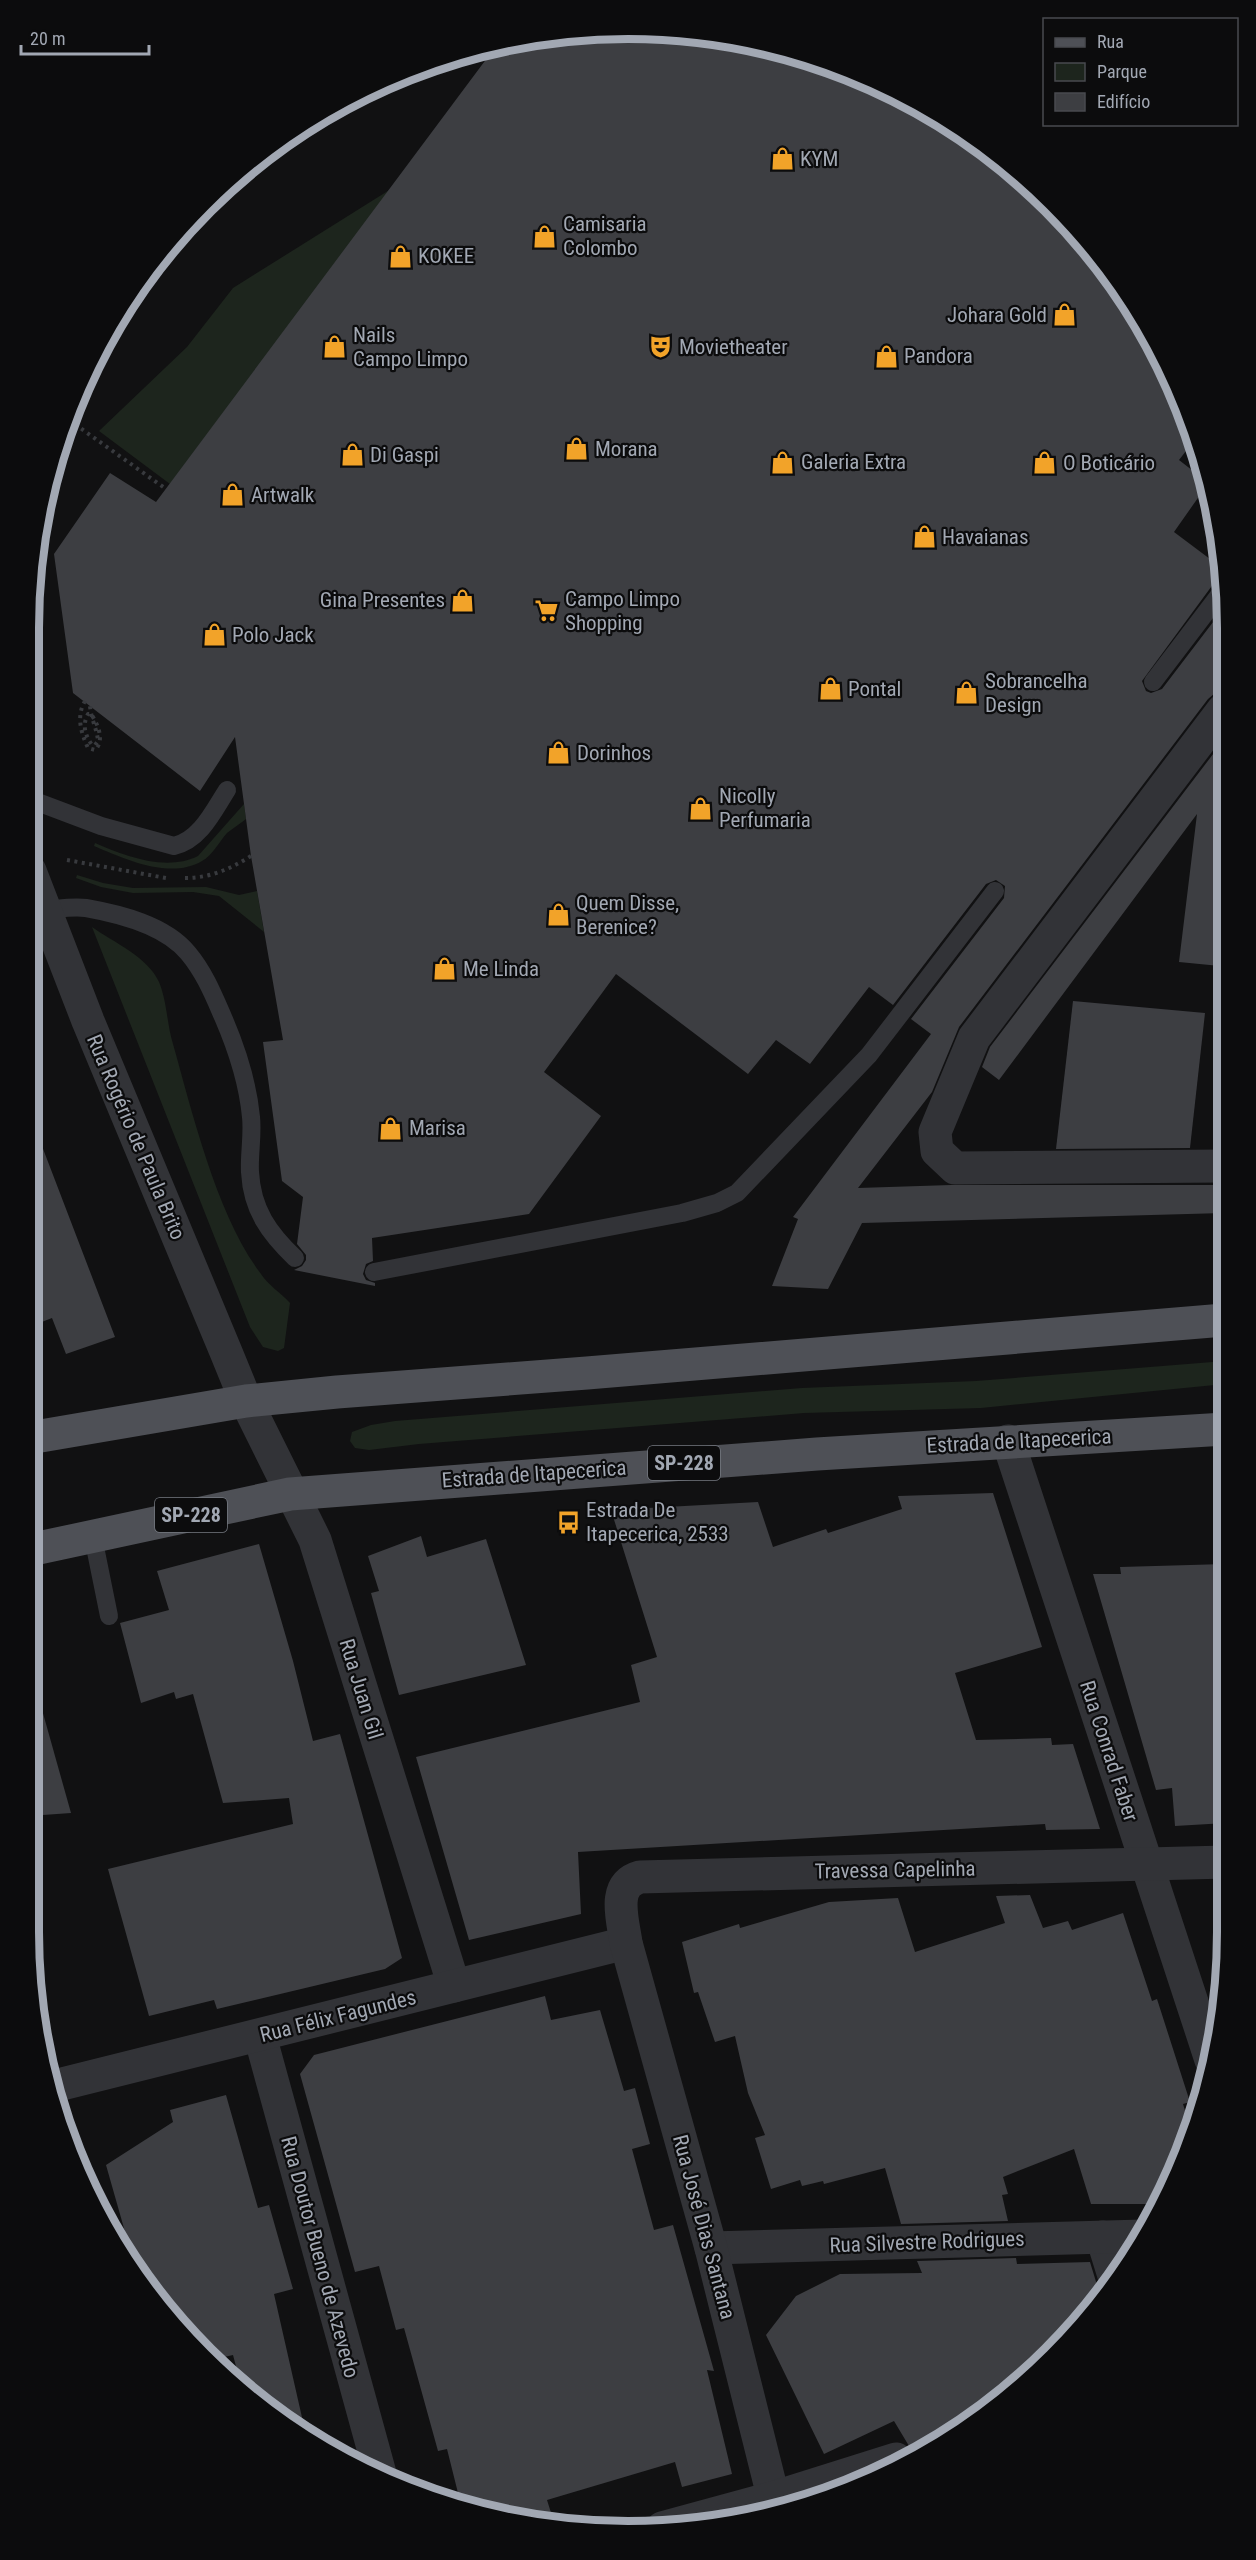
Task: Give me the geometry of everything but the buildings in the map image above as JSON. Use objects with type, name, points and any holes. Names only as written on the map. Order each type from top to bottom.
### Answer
[{"type":"main road","points":[[39,1436],[246,1401],[1217,1321]]},
{"type":"main road","name":"Estrada de Itapecerica","points":[[39,1549],[290,1494],[1008,1441],[1217,1429]]},
{"type":"street","points":[[1217,718],[974,1038],[935,1132],[938,1151],[955,1168],[1217,1166]]},
{"type":"street","name":"Rua Rogério de Paula Brito","points":[[39,894],[93,1032],[246,1401]]},
{"type":"street","name":"Rua Juan Gil","points":[[246,1401],[290,1494],[315,1540],[454,1986]]},
{"type":"street","name":"Rua Conrad Faber","points":[[1008,1441],[1207,2044]]},
{"type":"street","name":"Travessa Capelinha","points":[[626,1943],[621,1898],[624,1886],[630,1879],[640,1876],[1217,1862]]},
{"type":"street","name":"Rua Félix Fagundes","points":[[59,2085],[626,1943]]},
{"type":"street","name":"Rua José Dias Santana","points":[[626,1943],[711,2248],[773,2503]]},
{"type":"street","name":"Rua Doutor Bueno de Azevedo","points":[[260,2036],[378,2465]]},
{"type":"street","name":"Rua Silvestre Rodrigues","points":[[711,2248],[1132,2236]]},
{"type":"street","points":[[1102,2237],[1112,2268]]},
{"type":"street","points":[[802,2495],[865,2471]]},
{"type":"lane","points":[[1153,682],[1216,598]]},
{"type":"lane","points":[[39,803],[100,826],[174,846],[184,844],[199,832],[228,790]]},
{"type":"lane","points":[[374,1272],[682,1213],[717,1203],[737,1192],[869,1055],[995,891]]},
{"type":"lane","points":[[45,910],[84,908],[133,920],[177,941],[188,952],[207,979],[235,1045],[251,1117],[250,1173],[262,1221],[277,1241],[295,1258]]},
{"type":"lane","points":[[93,1537],[109,1616]]},
{"type":"path","points":[[76,425],[166,489]]},
{"type":"path","points":[[85,701],[81,707],[80,726],[88,748],[95,750],[100,743],[100,733],[91,714],[88,714],[86,719],[85,732],[89,741],[95,745],[98,741],[92,720],[91,713],[90,706]]},
{"type":"green space","points":[[391,189],[170,484],[99,431],[187,347],[233,288]]},
{"type":"green space","points":[[244,804],[246,819],[227,833],[206,859],[189,866],[162,868],[148,866],[94,846],[95,843],[119,853],[146,860],[173,863],[186,861],[198,856]]},
{"type":"green space","points":[[77,875],[103,883],[133,888],[206,887],[239,895],[257,891],[264,932],[219,896],[193,892],[133,893],[101,887],[76,878]]},
{"type":"green space","points":[[92,927],[139,958],[154,973],[159,982],[189,1102],[208,1164],[231,1224],[264,1278],[290,1303],[284,1348],[278,1351],[263,1347],[250,1327]]},
{"type":"green space","points":[[1217,1362],[1217,1385],[981,1408],[804,1413],[369,1450],[355,1448],[350,1441],[352,1432],[371,1425],[395,1421],[802,1388],[976,1381]]},
{"type":"place","name":"KYM","points":[[782,159]]},
{"type":"place","name":"Camisaria Colombo","points":[[545,236]]},
{"type":"place","name":"KOKEE","points":[[400,256]]},
{"type":"place","name":"Johara Gold","points":[[1065,315]]},
{"type":"place","name":"Nails Campo Limpo","points":[[335,347]]},
{"type":"place","name":"Movietheater","points":[[661,347]]},
{"type":"place","name":"Pandora","points":[[886,356]]},
{"type":"place","name":"Morana","points":[[577,449]]},
{"type":"place","name":"Di Gaspi","points":[[352,455]]},
{"type":"place","name":"Galeria Extra","points":[[783,462]]},
{"type":"place","name":"O Boticário","points":[[1045,463]]},
{"type":"place","name":"Artwalk","points":[[233,495]]},
{"type":"place","name":"Havaianas","points":[[924,537]]},
{"type":"place","name":"Gina Presentes","points":[[463,600]]},
{"type":"place","name":"Campo Limpo Shopping","points":[[547,611]]},
{"type":"place","name":"Polo Jack","points":[[214,635]]},
{"type":"place","name":"Pontal","points":[[830,689]]},
{"type":"place","name":"Sobrancelha Design","points":[[967,693]]},
{"type":"place","name":"Dorinhos","points":[[559,753]]},
{"type":"place","name":"Nicolly Perfumaria","points":[[701,808]]},
{"type":"place","name":"Quem Disse, Berenice?","points":[[558,915]]},
{"type":"place","name":"Me Linda","points":[[445,969]]},
{"type":"place","name":"Marisa","points":[[391,1128]]},
{"type":"place","name":"Estrada De Itapecerica, 2533","points":[[568,1522]]}]
